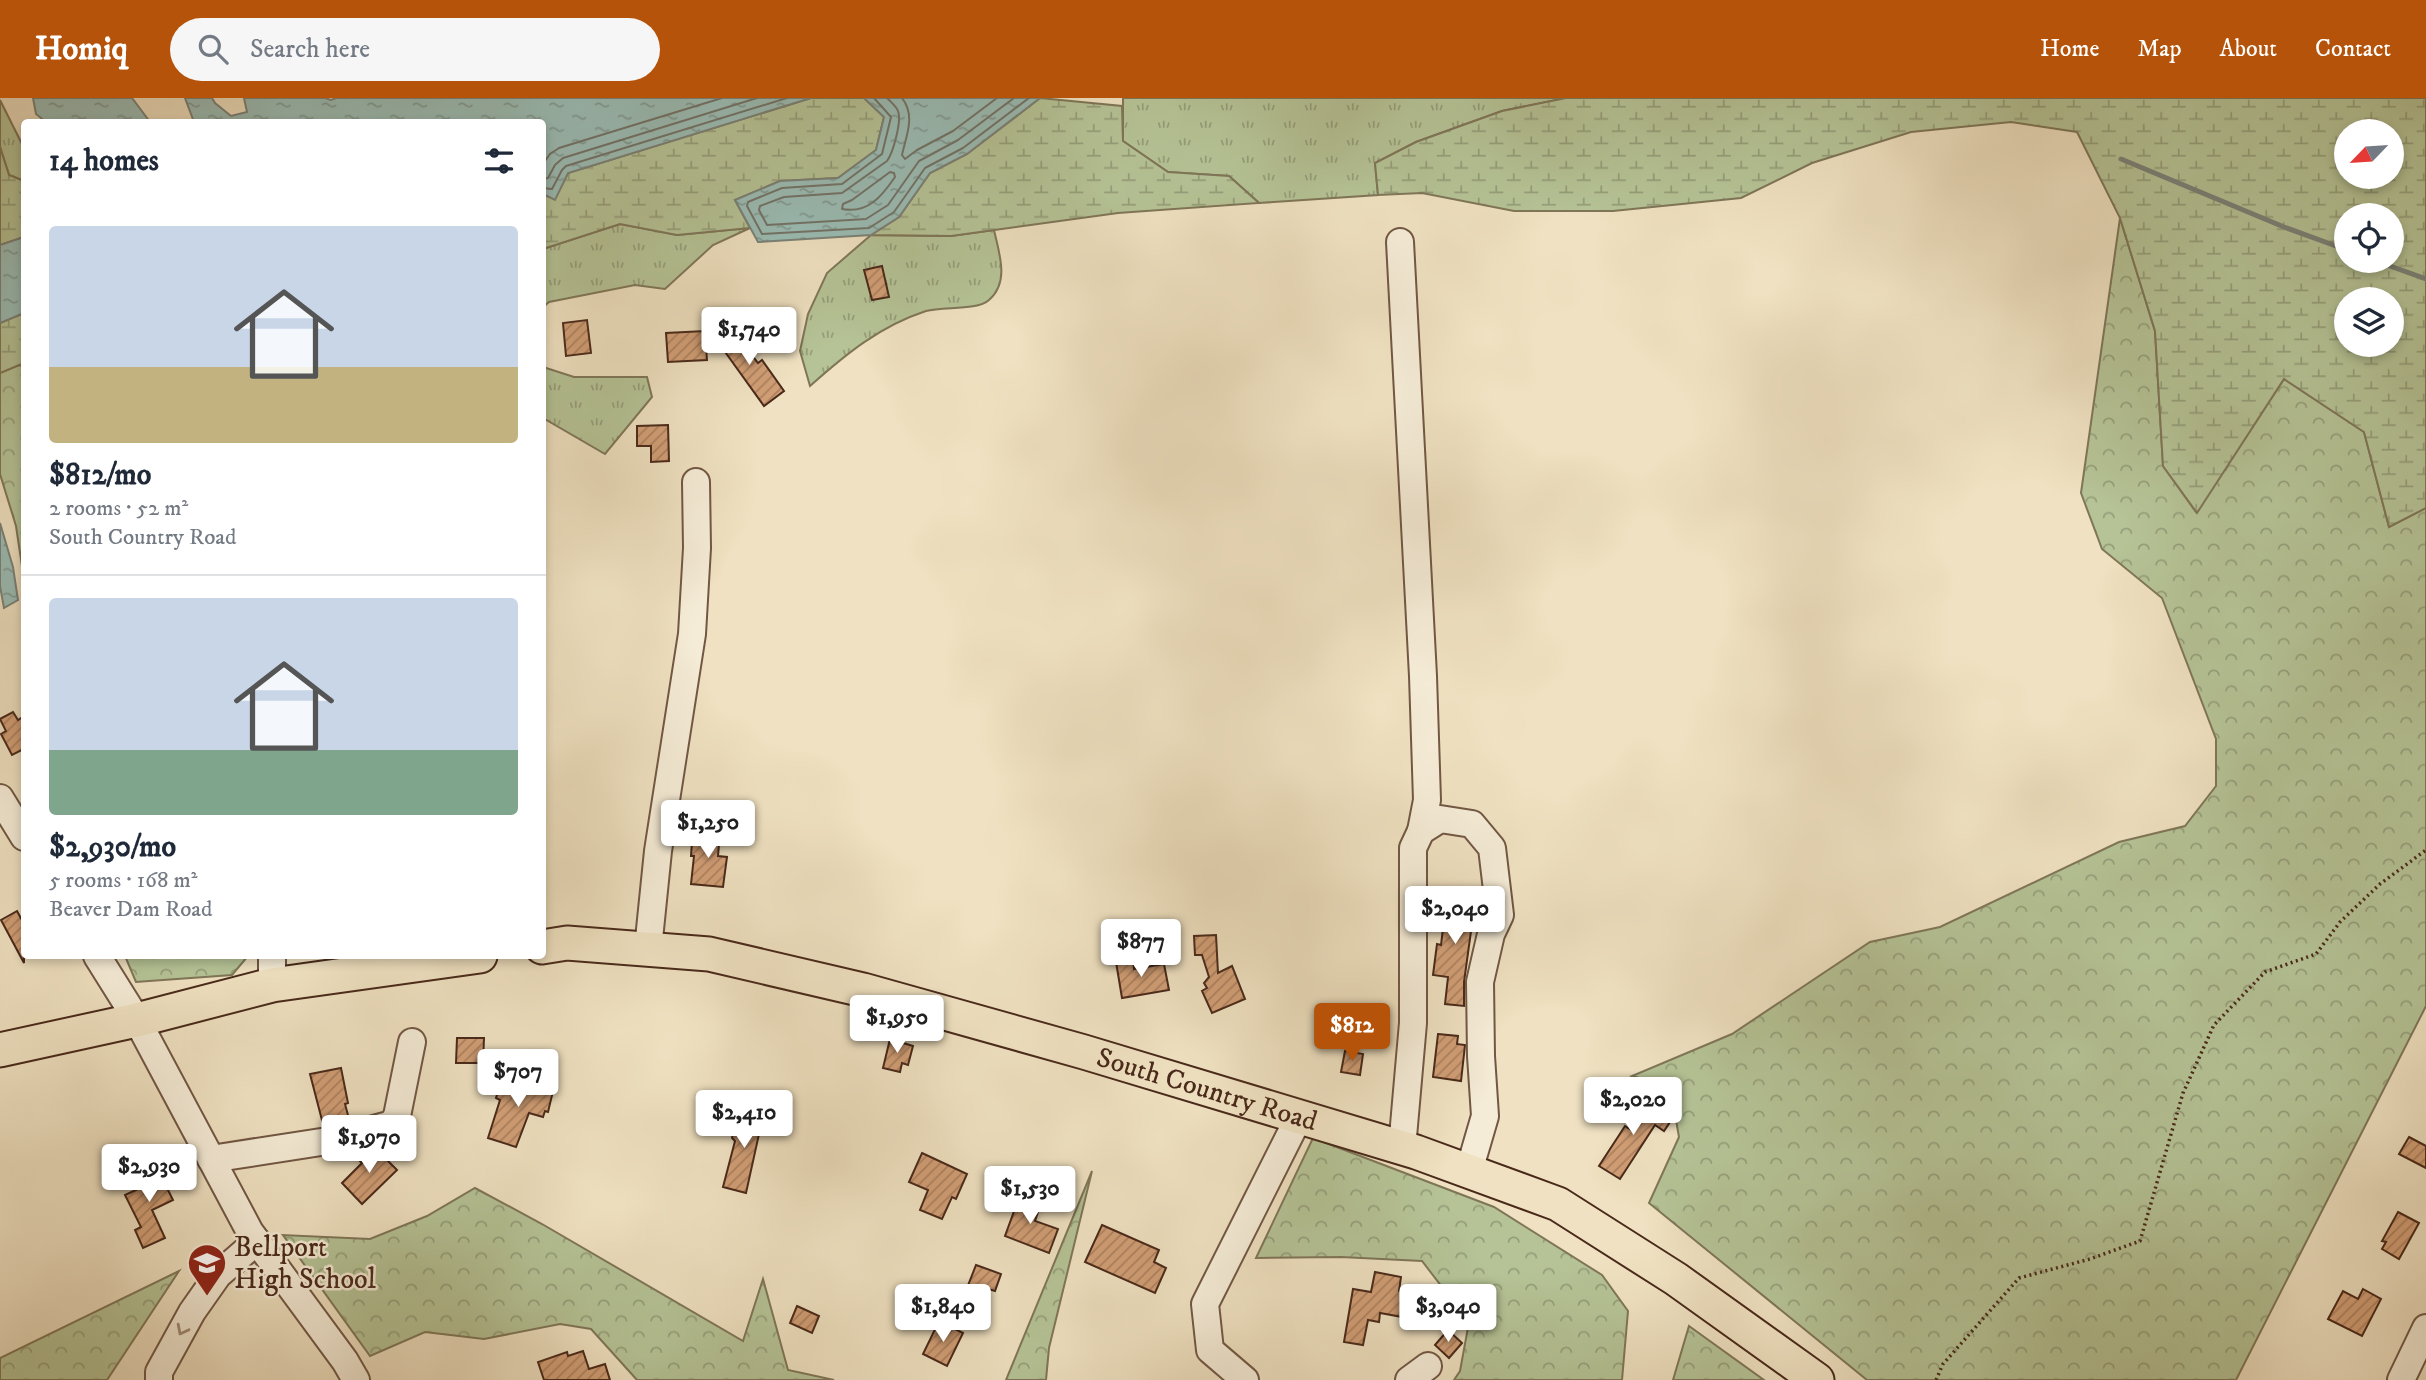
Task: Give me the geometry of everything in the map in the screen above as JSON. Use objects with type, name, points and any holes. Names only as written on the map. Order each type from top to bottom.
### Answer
[{"type":"main road","name":"South Country Road","points":[[546,946],[567,943],[709,954],[863,990],[1402,1147],[1558,1204],[1676,1279],[1817,1380]]},
{"type":"main road","points":[[0,1050],[137,1020],[272,970],[435,959]]},
{"type":"street","points":[[1400,242],[1424,690],[1427,800],[1421,831],[1413,848],[1413,1023],[1402,1147]]},
{"type":"street","points":[[648,949],[659,851],[692,634],[697,548],[696,482]]},
{"type":"street","points":[[0,797],[21,832]]},
{"type":"street","points":[[1421,831],[1440,819],[1472,824],[1492,848],[1500,915],[1491,934],[1480,982],[1480,1056],[1485,1116],[1469,1171]]},
{"type":"street","points":[[99,959],[137,1020],[257,1241],[356,1380]]},
{"type":"street","points":[[211,1159],[334,1140],[392,1124],[397,1116],[412,1042]]},
{"type":"street","points":[[1245,1380],[1210,1350],[1205,1304],[1299,1117]]},
{"type":"street","points":[[159,1380],[159,1372],[192,1311],[218,1275],[257,1241]]},
{"type":"street","points":[[2400,1380],[2426,1328]]},
{"type":"path","points":[[1936,1380],[1943,1364],[2019,1278],[2090,1259],[2140,1241],[2183,1093],[2214,1025],[2265,972],[2316,954],[2340,922],[2380,884],[2426,850]]},
{"type":"green space","points":[[811,98],[864,98],[884,117],[876,150],[838,178],[780,181],[735,200],[750,228],[677,235],[620,224],[546,248],[546,196],[555,199],[568,173]]},
{"type":"green space","points":[[1040,98],[1122,106],[1123,141],[1168,172],[1229,176],[1259,203],[1118,213],[951,236],[871,235],[899,217],[930,173],[967,154]]},
{"type":"green space","points":[[1123,98],[1566,98],[1502,111],[1416,142],[1375,163],[1378,195],[1259,203],[1229,176],[1168,172],[1123,141]]},
{"type":"green space","points":[[1566,98],[2426,98],[2426,508],[2389,527],[2364,432],[2284,379],[2197,513],[2163,466],[2155,331],[2120,218],[2077,132],[2011,122],[1911,132],[1812,163],[1741,198],[1613,211],[1514,211],[1422,193],[1378,195],[1375,163],[1416,142],[1502,111]]},
{"type":"green space","points":[[0,100],[21,142],[21,180],[9,175],[0,147]]},
{"type":"green space","points":[[0,147],[9,175],[21,180],[21,238],[0,245]]},
{"type":"green space","points":[[2120,218],[2155,331],[2163,466],[2196,512],[2284,379],[2364,432],[2389,527],[2426,508],[2426,1006],[2236,1380],[1867,1380],[1649,1203],[1679,1137],[1670,1086],[1632,1076],[1732,1034],[1870,942],[1940,927],[2119,842],[2185,826],[2216,786],[2216,739],[2162,598],[2102,549],[2081,493]]},
{"type":"green space","points":[[620,224],[677,235],[750,228],[713,245],[665,289],[635,285],[546,304],[546,248]]},
{"type":"green space","points":[[994,230],[1001,276],[995,293],[989,300],[976,306],[926,311],[909,317],[850,352],[810,386],[800,351],[808,314],[827,273],[871,235],[951,236]]},
{"type":"green space","points":[[21,314],[21,365],[0,373],[0,323]]},
{"type":"green space","points":[[21,365],[21,560],[16,526],[0,474],[0,373]]},
{"type":"green space","points":[[546,368],[574,377],[647,377],[652,397],[605,454],[546,420]]},
{"type":"green space","points":[[126,959],[245,959],[232,975],[136,982]]},
{"type":"green space","points":[[1313,1138],[1494,1207],[1602,1275],[1628,1311],[1622,1380],[1454,1380],[1460,1371],[1469,1322],[1422,1261],[1341,1257],[1256,1258]]},
{"type":"green space","points":[[1092,1171],[1049,1348],[1046,1380],[1006,1380]]},
{"type":"green space","points":[[475,1188],[743,1341],[763,1279],[788,1370],[834,1380],[637,1380],[591,1329],[560,1324],[484,1339],[425,1332],[370,1356],[283,1235],[370,1239],[427,1216]]},
{"type":"green space","points":[[179,1271],[107,1380],[0,1380],[0,1358]]},
{"type":"green space","points":[[1689,1326],[1764,1380],[1673,1380]]},
{"type":"water","points":[[33,98],[132,98],[148,119],[42,119],[36,114]]},
{"type":"water","points":[[185,98],[212,98],[231,116],[247,112],[244,98],[811,98],[568,173],[555,200],[546,196],[546,119],[193,119]]},
{"type":"water","points":[[864,98],[1040,98],[967,154],[930,173],[899,217],[871,235],[758,242],[735,200],[780,181],[838,178],[876,150],[884,117]]},
{"type":"water","points":[[21,238],[21,314],[0,323],[0,245]]},
{"type":"water","points":[[0,523],[13,567],[18,600],[4,608],[0,586]]},
{"type":"building","points":[[882,266],[889,297],[872,300],[864,270]]},
{"type":"building","points":[[587,320],[591,353],[566,356],[563,323]]},
{"type":"building","points":[[727,330],[740,339],[758,363],[762,360],[784,391],[764,406],[710,331]]},
{"type":"building","points":[[705,331],[707,360],[668,362],[666,333]]},
{"type":"building","points":[[668,425],[669,461],[651,462],[651,446],[637,446],[637,426]]},
{"type":"building","points":[[13,712],[18,720],[21,718],[21,750],[12,755],[1,734],[6,731],[0,719]]},
{"type":"building","points":[[698,830],[720,832],[718,856],[727,857],[723,887],[691,884],[694,856],[691,856],[692,842],[697,842]]},
{"type":"building","points":[[1454,892],[1476,895],[1464,982],[1464,1006],[1445,1004],[1448,977],[1433,975],[1437,944],[1441,945],[1446,903],[1452,904]]},
{"type":"building","points":[[17,911],[21,918],[21,957],[1,920]]},
{"type":"building","points":[[1216,935],[1218,973],[1232,966],[1245,999],[1212,1013],[1202,991],[1207,988],[1204,983],[1209,977],[1202,955],[1195,955],[1194,936]]},
{"type":"building","points":[[1133,959],[1134,969],[1164,964],[1169,990],[1122,998],[1116,962]]},
{"type":"building","points":[[1438,1034],[1458,1036],[1457,1044],[1465,1045],[1461,1081],[1433,1077]]},
{"type":"building","points":[[457,1038],[484,1038],[483,1063],[456,1063]]},
{"type":"building","points":[[890,1039],[913,1046],[908,1065],[902,1063],[900,1072],[883,1068]]},
{"type":"building","points":[[1345,1051],[1363,1054],[1360,1075],[1341,1072]]},
{"type":"building","points":[[341,1068],[349,1119],[323,1124],[310,1074]]},
{"type":"building","points":[[527,1080],[554,1087],[548,1112],[545,1111],[543,1117],[529,1113],[516,1147],[488,1138],[500,1100],[496,1098],[501,1082],[517,1087],[518,1083],[525,1085]]},
{"type":"building","points":[[1632,1094],[1672,1119],[1664,1131],[1655,1125],[1620,1179],[1599,1166],[1625,1126],[1633,1131],[1642,1116],[1625,1104]]},
{"type":"building","points":[[746,1109],[763,1114],[761,1122],[766,1132],[759,1134],[746,1193],[723,1187],[735,1141],[732,1138],[738,1115],[744,1116]]},
{"type":"building","points":[[2409,1137],[2426,1146],[2426,1168],[2399,1154]]},
{"type":"building","points":[[373,1146],[397,1170],[362,1204],[342,1183],[362,1163],[357,1158],[368,1147]]},
{"type":"building","points":[[922,1153],[967,1174],[956,1199],[952,1197],[942,1219],[920,1210],[928,1190],[909,1182]]},
{"type":"building","points":[[155,1164],[173,1200],[152,1210],[165,1238],[143,1248],[135,1230],[141,1227],[125,1195],[138,1189],[132,1175]]},
{"type":"building","points":[[1020,1195],[1041,1203],[1035,1221],[1058,1229],[1049,1253],[1005,1236]]},
{"type":"building","points":[[2398,1212],[2419,1223],[2399,1259],[2382,1249],[2386,1242],[2382,1241]]},
{"type":"building","points":[[1102,1225],[1159,1250],[1154,1262],[1166,1268],[1155,1293],[1085,1262]]},
{"type":"building","points":[[976,1265],[1001,1274],[995,1291],[985,1288],[982,1295],[967,1288]]},
{"type":"building","points":[[1375,1272],[1401,1277],[1399,1291],[1439,1298],[1435,1323],[1380,1313],[1379,1322],[1368,1320],[1363,1345],[1344,1342],[1353,1289],[1371,1292]]},
{"type":"building","points":[[2363,1289],[2381,1299],[2362,1336],[2328,1319],[2343,1291],[2358,1299]]},
{"type":"building","points":[[797,1306],[819,1316],[812,1333],[790,1323]]},
{"type":"building","points":[[939,1321],[963,1333],[947,1366],[923,1354]]},
{"type":"building","points":[[1448,1330],[1462,1343],[1449,1358],[1435,1345]]},
{"type":"building","points":[[583,1351],[589,1369],[605,1364],[610,1380],[544,1380],[538,1362],[567,1352],[568,1356]]},
{"type":"waterway","points":[[2121,159],[2334,245]]},
{"type":"waterway","points":[[2404,271],[2426,279]]},
{"type":"place","name":"Bellport High School","points":[[207,1297]]}]
